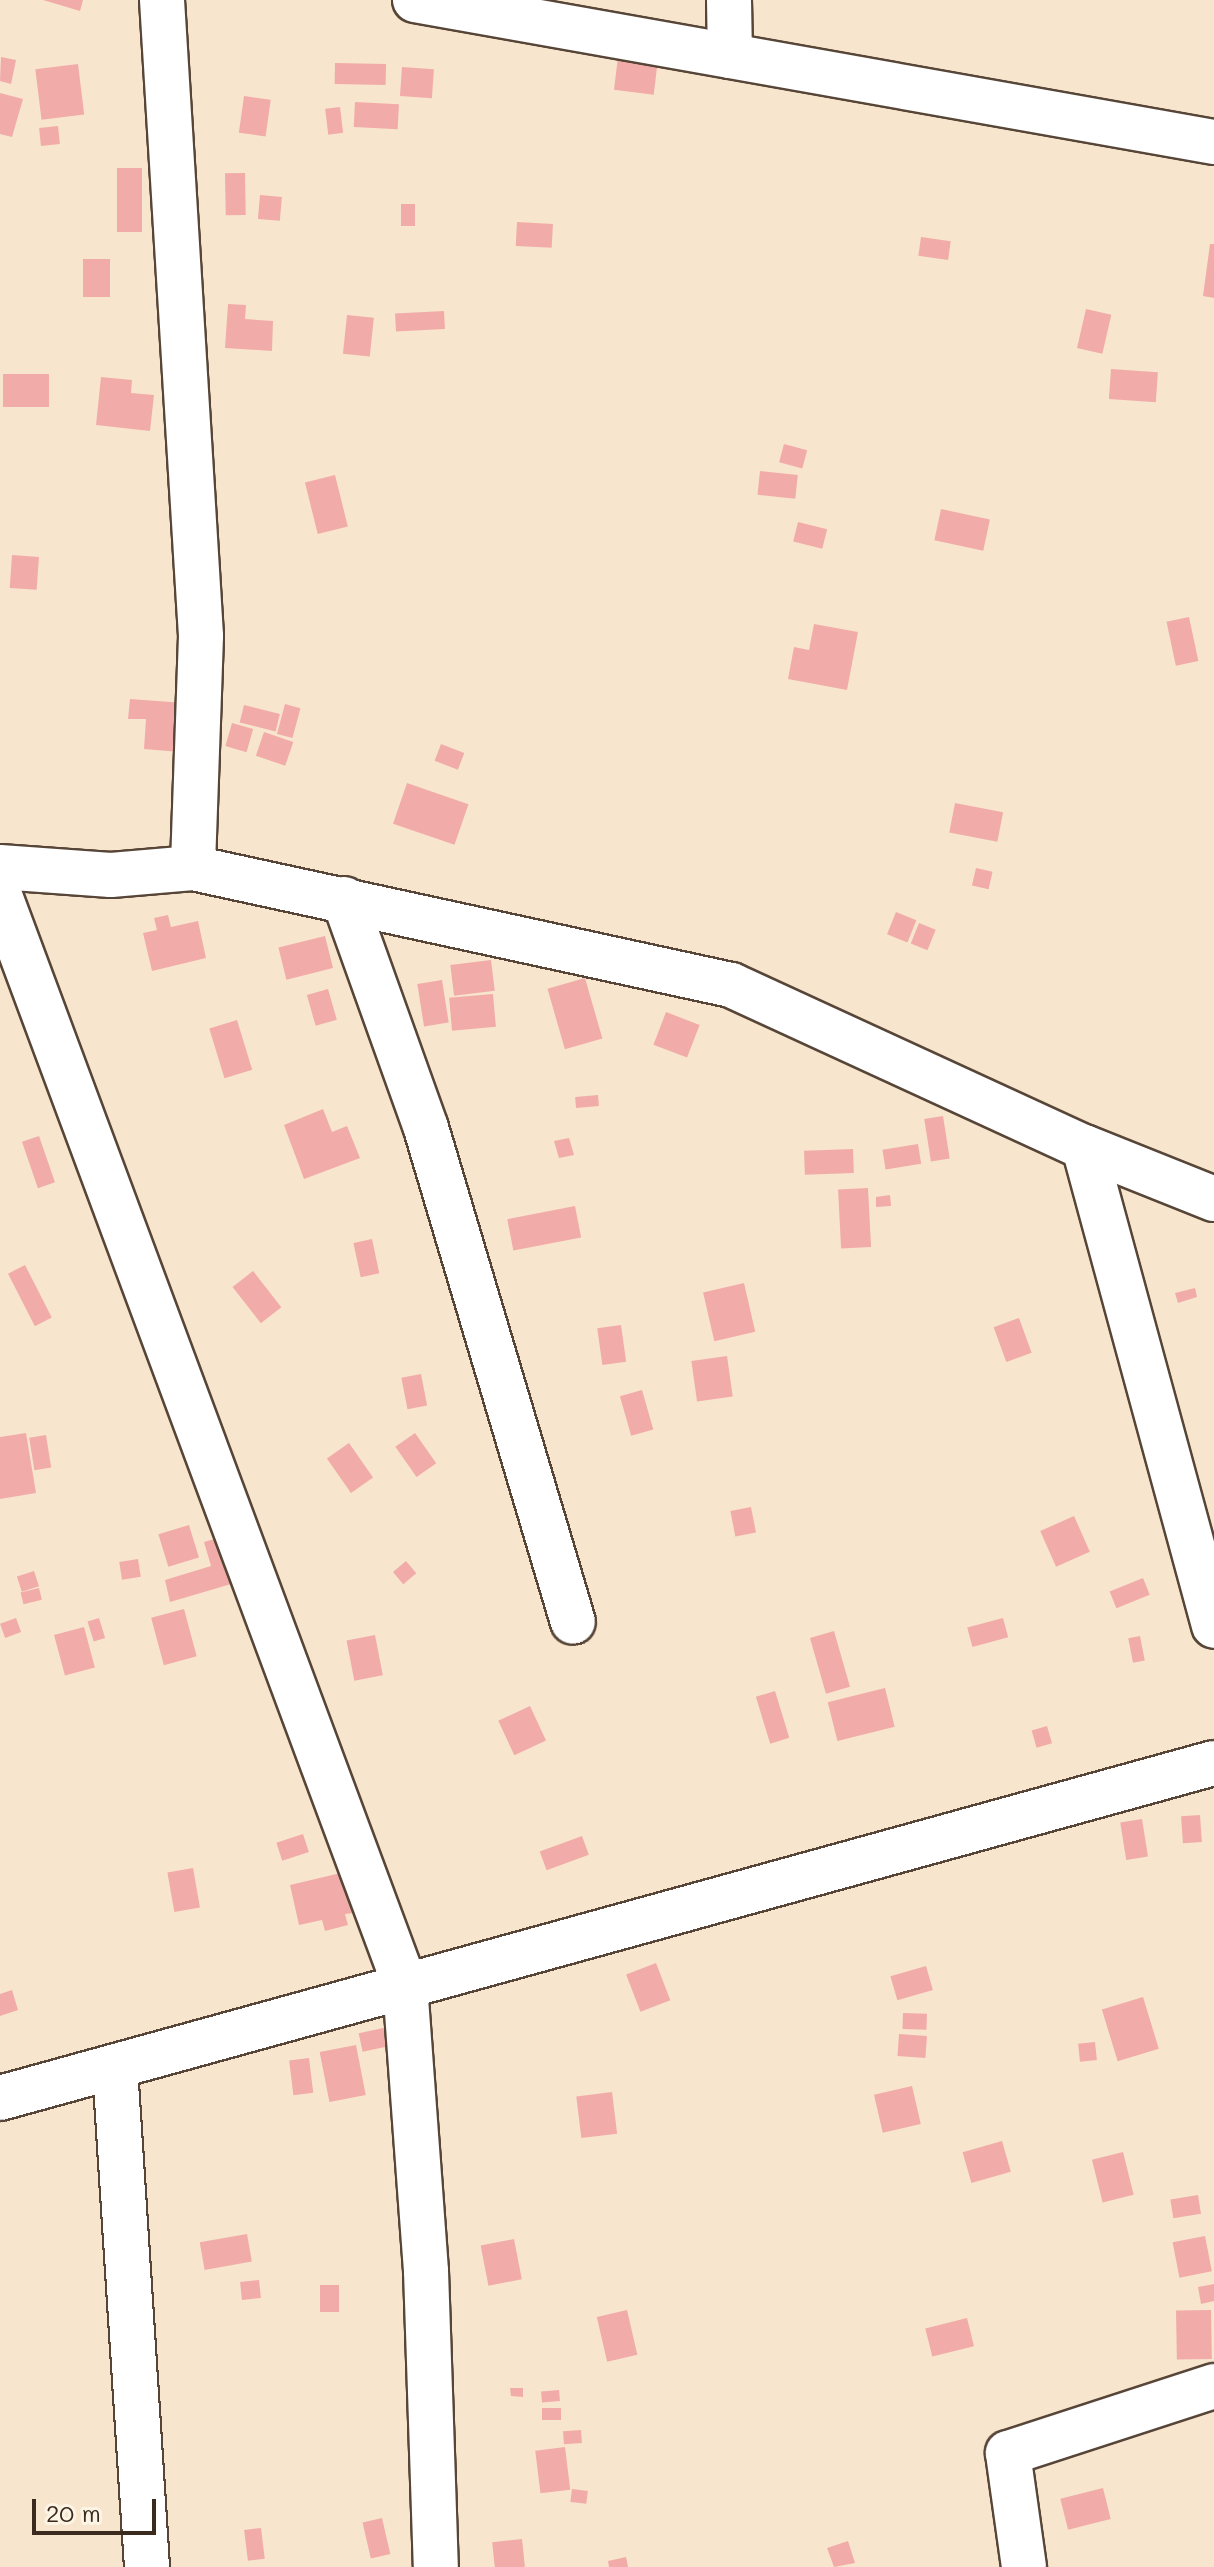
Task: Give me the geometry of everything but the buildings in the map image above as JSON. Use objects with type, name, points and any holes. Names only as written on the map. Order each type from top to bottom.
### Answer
[{"type":"street","points":[[162,0],[201,636],[193,868]]},
{"type":"street","points":[[729,0],[730,56]]},
{"type":"street","points":[[433,2],[1214,142]]},
{"type":"street","points":[[0,867],[111,875],[193,868],[731,985],[1084,1147],[1214,1199]]},
{"type":"street","points":[[0,896],[405,1985],[426,2271],[436,2567]]},
{"type":"street","points":[[344,899],[426,1128],[573,1622]]},
{"type":"street","points":[[1084,1147],[1214,1626]]},
{"type":"street","points":[[0,2098],[1214,1763]]},
{"type":"street","points":[[115,2068],[147,2567]]},
{"type":"street","points":[[1024,2567],[1008,2453],[1214,2386]]}]
